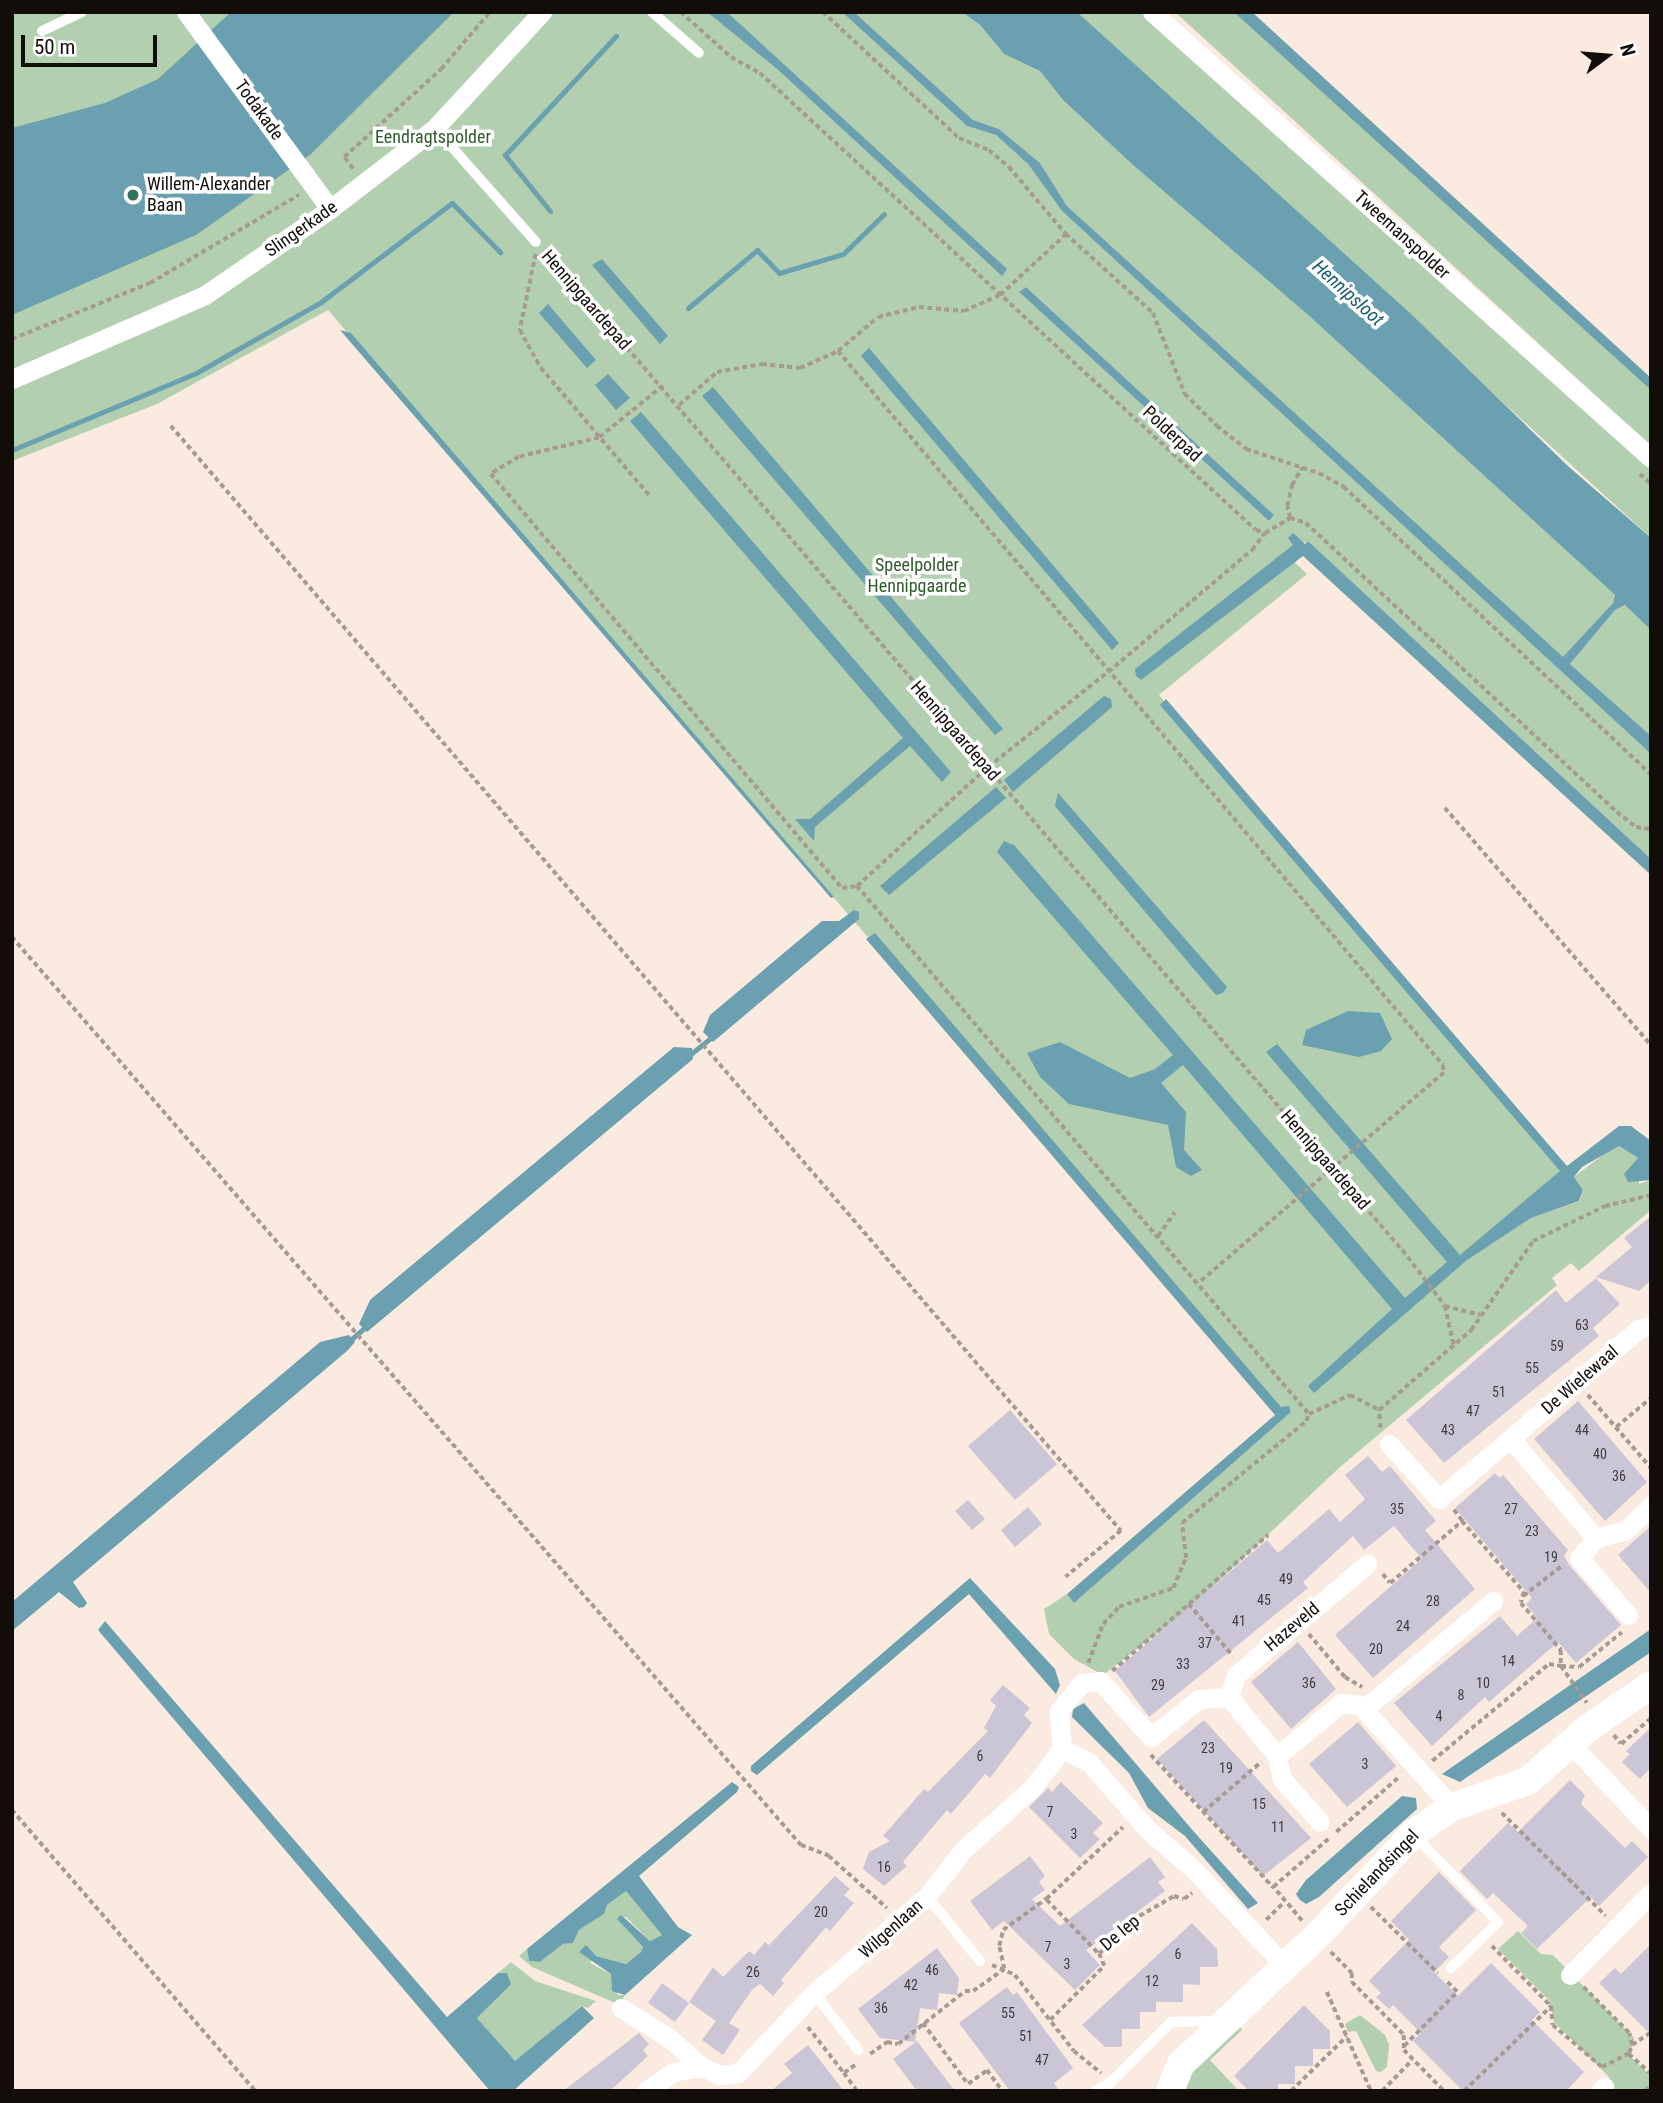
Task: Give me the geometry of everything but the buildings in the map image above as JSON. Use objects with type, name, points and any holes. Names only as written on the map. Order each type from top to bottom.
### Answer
[{"type":"street","name":"Slingerkade","points":[[12,379],[205,295],[330,209],[435,128],[542,12]]},
{"type":"street","name":"Tweemanspolder","points":[[1152,12],[1651,458]]},
{"type":"street","name":"Todakade","points":[[190,17],[330,209]]},
{"type":"street","name":"De Wielewaal","points":[[1443,1496],[1639,1329],[1651,1326]]},
{"type":"street","points":[[1511,1439],[1596,1538]]},
{"type":"street","points":[[1390,1444],[1439,1499],[1443,1496]]},
{"type":"street","points":[[1628,1615],[1579,1558],[1596,1538],[1626,1530],[1651,1506]]},
{"type":"street","name":"Hazeveld","points":[[1229,1697],[1236,1675],[1367,1564]]},
{"type":"street","points":[[1275,1754],[1341,1703],[1370,1705],[1493,1601]]},
{"type":"street","points":[[1285,1966],[1206,1884],[1135,1816],[1089,1762],[1062,1749],[1059,1711],[1091,1682],[1147,1735],[1159,1732],[1199,1699],[1229,1697],[1275,1754],[1282,1779],[1320,1822]]},
{"type":"street","name":"Schielandsingel","points":[[1170,2087],[1181,2064],[1316,1937],[1413,1834],[1452,1807],[1528,1781],[1570,1743],[1651,1685]]},
{"type":"street","points":[[1370,1705],[1419,1771],[1452,1807]]},
{"type":"street","points":[[1570,1743],[1651,1829]]},
{"type":"street","name":"Wilgenlaan","points":[[646,2091],[673,2071],[702,2067],[721,2076],[738,2073],[814,1993],[927,1896],[963,1850],[1033,1787],[1062,1749]]},
{"type":"street","points":[[1570,1975],[1651,1894]]},
{"type":"street","points":[[621,2008],[668,2037],[702,2067]]},
{"type":"lane","points":[[42,31],[82,12]]},
{"type":"lane","points":[[652,12],[699,53]]},
{"type":"lane","name":"Hennipgaardepad","points":[[435,128],[536,242]]},
{"type":"lane","points":[[1413,1834],[1498,1922],[1451,1968]]},
{"type":"lane","points":[[927,1896],[980,1961]]},
{"type":"lane","points":[[814,1993],[858,2050]]},
{"type":"lane","points":[[1096,2091],[1110,2083],[1171,2022],[1226,2021]]},
{"type":"path","points":[[365,184],[344,157],[440,68],[490,12]]},
{"type":"path","name":"Polderpad","points":[[681,12],[731,57],[760,73],[1256,530],[1265,533]]},
{"type":"path","points":[[823,12],[959,138],[989,150],[1009,167],[1066,234],[1153,313],[1185,394],[1246,449],[1302,468],[1344,487],[1651,774]]},
{"type":"path","points":[[12,339],[150,283],[290,197],[314,186]]},
{"type":"path","points":[[679,405],[717,372],[762,364],[800,368],[838,351],[878,317],[919,307],[964,311],[1000,295],[1066,234]]},
{"type":"path","points":[[536,242],[536,269],[520,330],[541,369],[649,495]]},
{"type":"path","name":"Hennipgaardepad","points":[[536,242],[663,386],[1333,1170],[1445,1306],[1454,1345]]},
{"type":"path","points":[[838,351],[1443,1065],[1444,1073],[1199,1283]]},
{"type":"path","points":[[663,386],[599,438],[519,457],[491,474],[842,888],[857,886],[988,767],[1108,672],[1252,550],[1265,533],[1290,518],[1306,523],[1616,812],[1636,827],[1651,829]]},
{"type":"path","points":[[171,426],[1121,1531],[1066,1577]]},
{"type":"path","points":[[1290,518],[1289,495],[1302,468]]},
{"type":"path","points":[[1445,808],[1651,1045]]},
{"type":"path","points":[[857,886],[1308,1413]]},
{"type":"path","points":[[12,937],[336,1314],[801,1845],[829,1856],[900,1921]]},
{"type":"path","points":[[1390,1444],[1377,1423],[1380,1410],[1454,1345],[1481,1315],[1532,1241],[1605,1206],[1651,1195]]},
{"type":"path","points":[[1158,1237],[1175,1212]]},
{"type":"path","points":[[1445,1306],[1481,1315]]},
{"type":"path","points":[[1577,1382],[1651,1468]]},
{"type":"path","points":[[1308,1413],[1350,1395],[1380,1410]]},
{"type":"path","points":[[1616,1427],[1651,1398]]},
{"type":"path","points":[[1091,1682],[1096,1637],[1111,1615],[1119,1607],[1173,1588],[1186,1558],[1182,1523],[1306,1421],[1308,1413]]},
{"type":"path","points":[[1443,1496],[1524,1592],[1521,1603],[1562,1650],[1561,1666],[1569,1682],[1584,1700]]},
{"type":"path","points":[[1367,1564],[1376,1566],[1390,1583],[1462,1521]]},
{"type":"path","points":[[1091,1682],[1189,1604],[1268,1535]]},
{"type":"path","points":[[1523,1596],[1572,1557],[1579,1558]]},
{"type":"path","points":[[1189,1604],[1244,1668]]},
{"type":"path","points":[[1273,1887],[1408,1770],[1419,1771],[1549,1664],[1579,1667],[1628,1626],[1628,1615]]},
{"type":"path","points":[[1299,1622],[1345,1676],[1358,1681],[1370,1705]]},
{"type":"path","points":[[1147,1735],[1146,1750],[1273,1887],[1404,2035],[1404,2046],[1412,2060],[1444,2091]]},
{"type":"path","points":[[1202,1812],[1275,1754]]},
{"type":"path","points":[[1495,1794],[1499,1811],[1617,1927]]},
{"type":"path","points":[[12,1810],[255,2091]]},
{"type":"path","points":[[1004,1969],[999,1946],[1003,1930],[1046,1899],[1135,1816]]},
{"type":"path","name":"De Iep","points":[[1046,1899],[1099,1954],[1132,1920],[1174,1896],[1184,1899],[1206,1884]]},
{"type":"path","points":[[1359,1894],[1457,1992],[1404,2046]]},
{"type":"path","points":[[1252,1934],[1284,1902]]},
{"type":"path","points":[[1483,1937],[1551,2006],[1553,2025],[1602,2067],[1629,2053],[1632,2045],[1629,2033],[1570,1975]]},
{"type":"path","points":[[1050,2021],[1104,1966],[1099,1954]]},
{"type":"path","points":[[980,1961],[1015,1975],[1074,2051],[1110,2083]]},
{"type":"path","points":[[1442,1977],[1451,1968]]},
{"type":"path","points":[[844,2073],[887,2042],[898,2044],[923,2023],[1004,1969]]},
{"type":"path","points":[[1327,1992],[1371,2091]]},
{"type":"path","points":[[1464,2091],[1551,2006]]},
{"type":"path","points":[[795,2011],[857,2091]]},
{"type":"path","points":[[923,2023],[968,2084],[987,2070],[1002,2091]]},
{"type":"path","points":[[1632,2045],[1651,2032]]},
{"type":"path","points":[[1292,2091],[1347,2036]]},
{"type":"path","points":[[1629,2053],[1651,2074]]},
{"type":"path","points":[[1381,2091],[1412,2060]]},
{"type":"path","points":[[1645,2091],[1651,2085]]},
{"type":"path","points":[[1434,2091],[1439,2086]]},
{"type":"green space","name":"Speelpolder Hennipgaarde","points":[[12,12],[707,12],[777,69],[1002,276],[727,12],[842,12],[967,126],[996,135],[1028,164],[1062,211],[1651,754],[1651,859],[1308,541],[1284,552],[1307,574],[1159,695],[1567,1171],[1313,1393],[1466,1261],[1531,1218],[1580,1201],[1583,1190],[1574,1177],[1608,1151],[1619,1146],[1638,1158],[1639,1184],[1651,1180],[1651,1210],[1579,1271],[1571,1263],[1552,1278],[1557,1285],[1340,1467],[1188,1610],[1103,1675],[1074,1659],[1049,1634],[1044,1609],[1067,1594],[1075,1602],[1291,1412],[1290,1408],[1280,1416],[328,310],[157,404],[12,461]],"holes":[[[1026,287],[1274,515],[1269,521],[1020,293]]]},
{"type":"green space","points":[[854,12],[962,12],[980,25],[1004,54],[1040,71],[1063,100],[1133,165],[1307,314],[1615,595],[1613,603],[1563,658],[1067,206],[1040,163],[999,129],[973,120]]},
{"type":"green space","points":[[1077,12],[1150,12],[1651,467],[1651,538]]},
{"type":"green space","points":[[1175,12],[1242,12],[1651,387],[1651,446]]},
{"type":"green space","points":[[1626,605],[1651,630],[1651,736],[1570,664],[1615,610]]},
{"type":"green space","points":[[626,1891],[662,1935],[650,1941],[626,1917],[617,1919],[643,1947],[641,1952],[626,1964],[596,1956],[590,1963],[611,1974],[618,1995],[625,1995],[620,2005],[532,1967],[519,1956],[527,1949],[529,1961],[540,1962],[563,1944],[573,1943],[579,1930],[604,1914],[607,1905]]},
{"type":"green space","points":[[1518,1931],[1541,1954],[1553,1955],[1634,2038],[1630,2056],[1651,2076],[1651,2091],[1606,2091],[1609,2077],[1554,2022],[1550,2001],[1498,1949]]},
{"type":"green space","points":[[511,1962],[535,1981],[596,2001],[588,2008],[581,2006],[515,2062],[477,2018],[510,1984],[507,1973],[498,1973]]},
{"type":"green space","points":[[1360,2015],[1385,2035],[1389,2045],[1387,2067],[1381,2072],[1376,2071],[1356,2031],[1348,2032],[1345,2024]]},
{"type":"green space","points":[[1238,2024],[1242,2030],[1210,2060],[1239,2091],[1181,2091],[1186,2074]]},
{"type":"water","name":"Willem-Alexander Baan","points":[[231,12],[454,12],[311,154],[196,235],[12,315],[12,128],[105,103],[158,79]]},
{"type":"water","points":[[707,12],[727,12],[1007,269],[1002,276],[777,69]]},
{"type":"water","name":"Hennipsloot","points":[[842,12],[854,12],[973,120],[999,129],[1040,163],[1067,206],[1563,657],[1613,603],[1615,595],[1307,314],[1133,165],[1063,100],[1040,71],[1004,54],[980,25],[962,12],[1077,12],[1411,314],[1569,467],[1651,538],[1651,630],[1625,605],[1615,610],[1570,664],[1651,736],[1651,754],[1062,211],[1028,164],[996,135],[967,126]]},
{"type":"water","points":[[1234,12],[1252,12],[1651,378],[1651,390]]},
{"type":"water","points":[[602,259],[668,336],[660,344],[592,265]]},
{"type":"water","points":[[1026,287],[1274,515],[1269,521],[1019,292]]},
{"type":"water","points":[[548,304],[596,360],[587,368],[539,313]]},
{"type":"water","points":[[340,330],[351,333],[834,897],[831,898]]},
{"type":"water","points":[[869,348],[1119,643],[1112,650],[861,356]]},
{"type":"water","points":[[608,374],[630,398],[616,410],[595,385]]},
{"type":"water","points":[[713,387],[1003,729],[995,735],[702,396]]},
{"type":"water","points":[[641,412],[951,772],[942,782],[910,746],[815,827],[814,841],[795,819],[810,819],[903,738],[630,421]]},
{"type":"water","points":[[1293,533],[1305,544],[1308,541],[1651,859],[1651,875],[1303,556],[1141,680],[1136,676],[1135,669],[1293,545],[1288,538]]},
{"type":"water","points":[[1104,696],[1111,699],[1112,707],[1013,792],[1004,780]]},
{"type":"water","points":[[1166,699],[1567,1166],[1619,1126],[1631,1126],[1651,1141],[1651,1180],[1628,1182],[1624,1174],[1638,1158],[1619,1146],[1582,1167],[1574,1177],[1583,1190],[1579,1201],[1531,1218],[1466,1261],[1314,1393],[1308,1386],[1392,1309],[1183,1065],[1161,1083],[1186,1112],[1184,1150],[1202,1170],[1191,1176],[1176,1167],[1168,1125],[1069,1104],[1040,1077],[1027,1053],[1060,1042],[1130,1078],[1155,1069],[1173,1055],[997,852],[1004,841],[1014,845],[1405,1298],[1447,1262],[1266,1052],[1277,1044],[1460,1255],[1560,1171],[1160,705]]},
{"type":"water","points":[[996,787],[1006,798],[889,895],[880,886]]},
{"type":"water","points":[[1058,793],[1227,987],[1223,993],[1216,995],[1055,806]]},
{"type":"water","points":[[854,910],[859,912],[859,919],[713,1042],[703,1032],[710,1015],[822,921],[839,921]]},
{"type":"water","points":[[875,933],[1281,1407],[1289,1406],[1291,1412],[1074,1603],[1067,1594],[1275,1415],[866,939]]},
{"type":"water","points":[[1348,1011],[1380,1013],[1392,1039],[1381,1051],[1359,1057],[1302,1045],[1306,1030]]},
{"type":"water","points":[[674,1047],[692,1048],[693,1059],[367,1332],[359,1324],[370,1300]]},
{"type":"water","points":[[349,1335],[355,1342],[347,1351],[73,1582],[87,1603],[84,1607],[79,1608],[59,1592],[12,1631],[12,1602],[320,1342]]},
{"type":"water","points":[[970,1578],[1055,1669],[1060,1685],[1056,1694],[969,1594],[757,1775],[751,1771],[751,1766]]},
{"type":"water","points":[[105,1621],[447,2017],[498,1973],[507,1973],[511,1984],[477,2018],[515,2061],[582,2006],[594,2018],[513,2091],[490,2091],[98,1630]]},
{"type":"water","points":[[1651,1629],[1651,1652],[1460,1782],[1442,1774]]},
{"type":"water","points":[[1084,1703],[1258,1903],[1248,1909],[1185,1836],[1148,1808],[1129,1773],[1072,1717],[1073,1709]]},
{"type":"water","points":[[732,1782],[739,1787],[737,1792],[639,1876],[678,1927],[692,1935],[625,1995],[612,1991],[611,1974],[579,1952],[586,1945],[596,1956],[626,1964],[641,1952],[643,1947],[617,1919],[621,1915],[650,1941],[662,1935],[626,1891],[607,1905],[604,1914],[579,1930],[573,1943],[563,1944],[540,1962],[529,1961],[527,1949]]},
{"type":"water","points":[[1402,1796],[1416,1798],[1417,1809],[1319,1897],[1306,1904],[1300,1900],[1296,1894],[1306,1880]]},
{"type":"waterway","points":[[550,211],[505,155],[616,36]]},
{"type":"waterway","points":[[12,450],[196,373],[321,302],[452,203],[500,252]]},
{"type":"waterway","points":[[688,308],[757,250],[779,273],[843,254],[884,214]]},
{"type":"waterway","points":[[687,1057],[715,1034]]},
{"type":"waterway","points":[[347,1343],[369,1324]]},
{"type":"place","name":"Willem-Alexander Baan","points":[[133,195]]},
{"type":"park label","name":"Eendragtspolder","points":[[433,137]]}]
